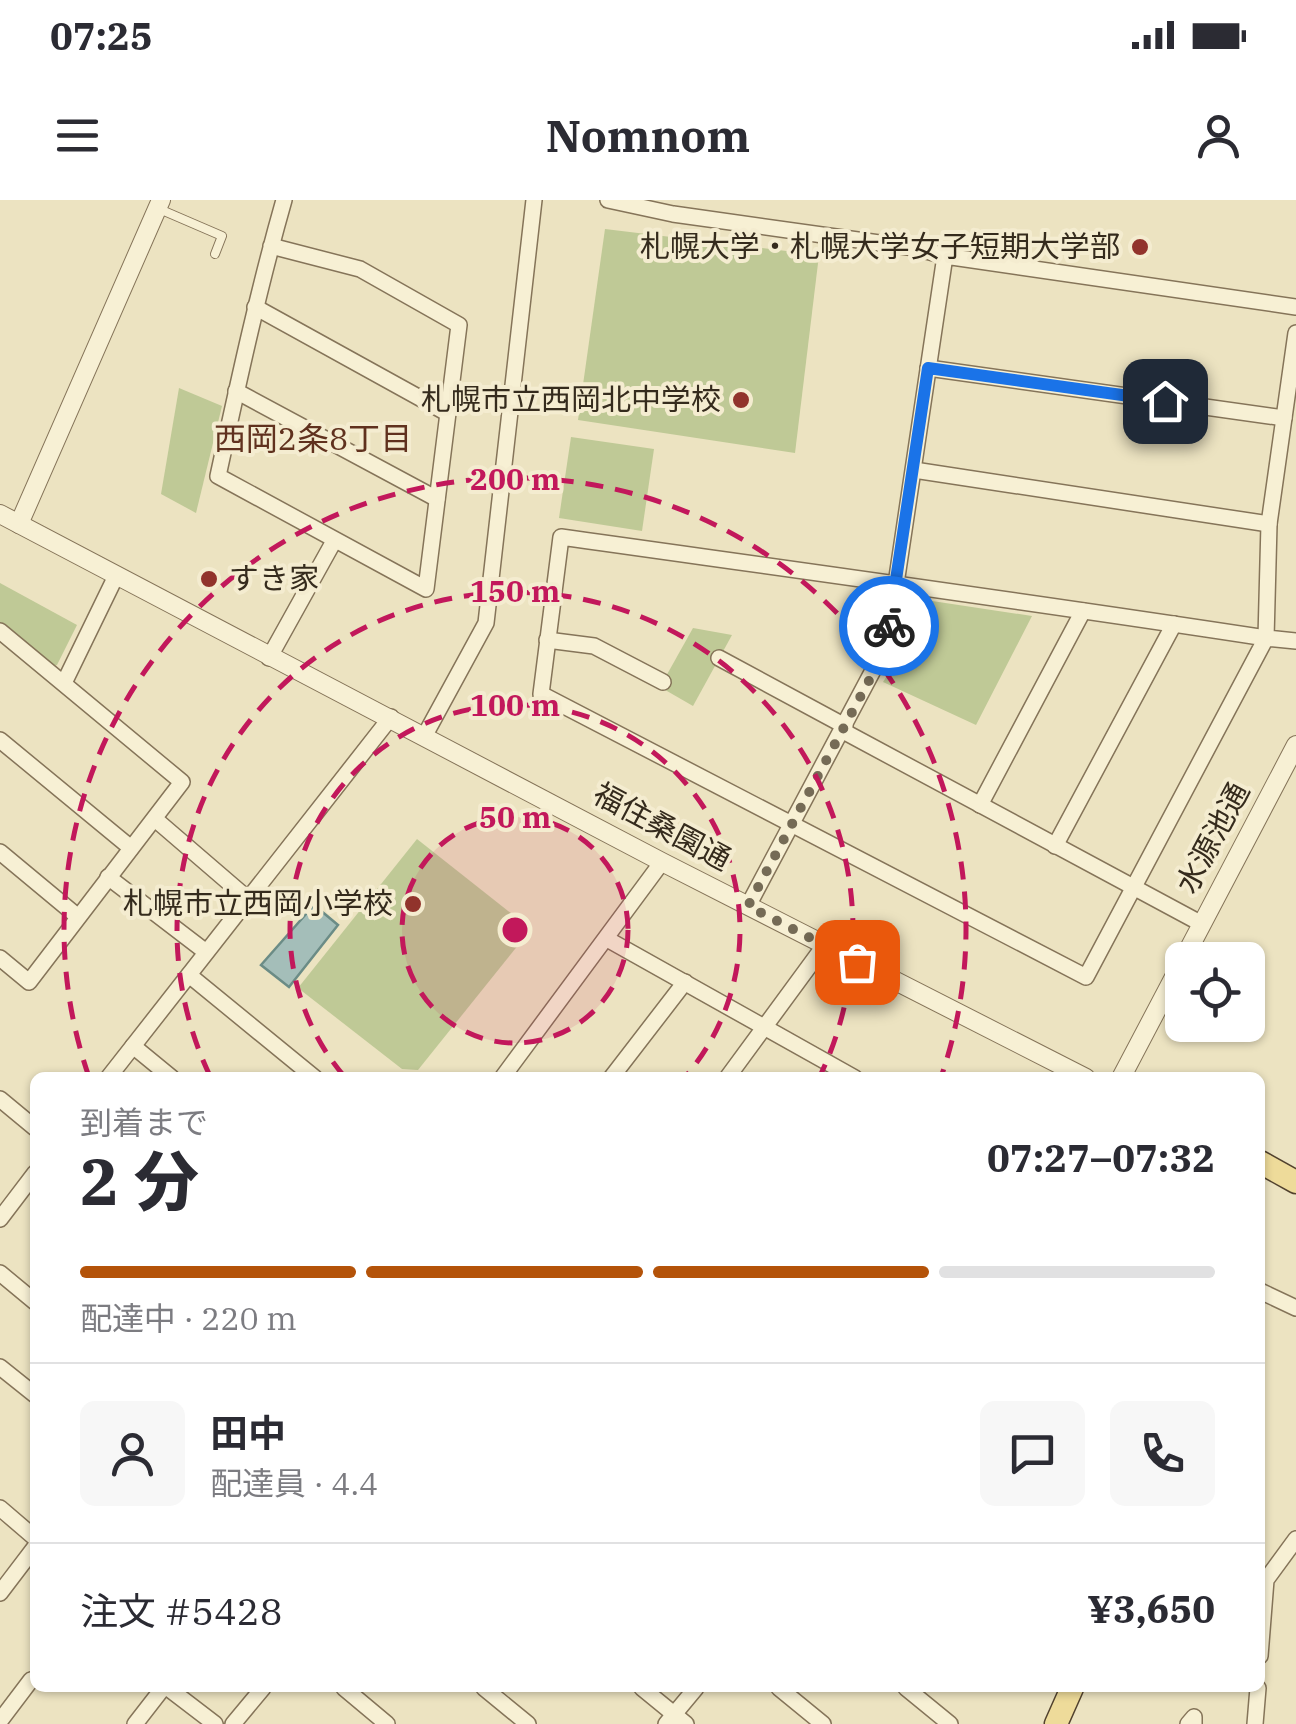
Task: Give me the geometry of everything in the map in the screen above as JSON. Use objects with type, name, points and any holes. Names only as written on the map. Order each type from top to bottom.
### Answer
[{"type":"main road","points":[[1265,1164],[1293,1174]]},
{"type":"main road","points":[[1056,1724],[1066,1692]]},
{"type":"street","points":[[271,246],[360,269],[459,325],[426,589],[218,476],[255,307],[271,246],[284,200]]},
{"type":"street","points":[[424,735],[486,623],[534,200]]},
{"type":"street","points":[[608,200],[673,214],[1296,307]]},
{"type":"street","points":[[18,524],[159,204]]},
{"type":"street","points":[[748,906],[886,644],[945,256]]},
{"type":"street","points":[[255,307],[447,413]]},
{"type":"street","points":[[1296,333],[1269,524],[1266,638],[1086,977],[541,694],[560,537],[1266,638],[1296,641]]},
{"type":"street","points":[[928,368],[1284,418]]},
{"type":"street","points":[[236,391],[437,499]]},
{"type":"street","points":[[914,470],[1269,524]]},
{"type":"street","name":"福住桑園通","points":[[0,514],[115,578],[392,717],[662,862],[1074,1072]]},
{"type":"street","points":[[269,658],[334,541]]},
{"type":"street","points":[[64,683],[115,578]]},
{"type":"street","points":[[980,805],[1083,612]]},
{"type":"street","points":[[1056,846],[1174,624]]},
{"type":"street","points":[[0,631],[182,782],[28,982],[0,958]]},
{"type":"street","points":[[547,640],[594,646],[663,682]]},
{"type":"street","points":[[720,658],[980,805],[1202,924]]},
{"type":"street","points":[[113,1072],[392,717]]},
{"type":"street","points":[[0,740],[130,848]]},
{"type":"street","name":"水源池通","points":[[1124,1072],[1296,744]]},
{"type":"street","points":[[155,819],[248,899]]},
{"type":"street","points":[[0,852],[77,916]]},
{"type":"street","points":[[506,1072],[662,862]]},
{"type":"street","points":[[108,878],[206,952]]},
{"type":"street","points":[[607,938],[841,1072]]},
{"type":"street","points":[[731,1072],[824,946]]},
{"type":"street","points":[[189,974],[298,1072]]},
{"type":"street","points":[[616,1072],[685,982]]},
{"type":"street","points":[[133,1046],[165,1072]]},
{"type":"street","points":[[0,1099],[30,1124]]},
{"type":"street","points":[[0,1219],[30,1184]]},
{"type":"street","points":[[0,1273],[30,1298]]},
{"type":"street","points":[[1265,1293],[1296,1308]]},
{"type":"street","points":[[0,1366],[30,1392]]},
{"type":"street","points":[[0,1508],[30,1534]]},
{"type":"street","points":[[1265,1593],[1266,1580],[1296,1538]]},
{"type":"street","points":[[0,1593],[30,1554]]},
{"type":"street","points":[[2,1712],[30,1681]]},
{"type":"street","points":[[135,1724],[163,1692]]},
{"type":"street","points":[[171,1692],[215,1724]]},
{"type":"street","points":[[233,1724],[259,1692]]},
{"type":"street","points":[[349,1692],[387,1724]]},
{"type":"street","points":[[489,1692],[528,1724]]},
{"type":"street","points":[[646,1692],[676,1721],[694,1692]]},
{"type":"street","points":[[784,1692],[824,1724]]},
{"type":"street","points":[[911,1692],[950,1724]]},
{"type":"street","points":[[1255,1724],[1258,1692]]},
{"type":"lane","points":[[159,204],[222,236],[215,254]]},
{"type":"green space","points":[[605,229],[819,255],[795,453],[578,420]]},
{"type":"green space","points":[[179,388],[222,406],[196,513],[161,494]]},
{"type":"green space","points":[[571,437],[654,449],[642,531],[559,518]]},
{"type":"green space","points":[[0,583],[77,625],[57,665],[49,667],[0,627]]},
{"type":"green space","points":[[919,599],[1032,616],[976,725],[883,682],[901,654],[905,607]]},
{"type":"green space","points":[[693,628],[732,635],[693,706],[660,687]]},
{"type":"green space","points":[[417,839],[531,929],[418,1070],[402,1069],[298,988]]},
{"type":"water","points":[[314,905],[338,925],[289,987],[261,965]]},
{"type":"way so far","points":[[857,962],[748,906],[879,662],[889,626]]},
{"type":"place","name":"札幌大学・札幌大学女子短期大学部","points":[[1140,247]]},
{"type":"place","name":"札幌市立西岡北中学校","points":[[741,400]]},
{"type":"place","name":"すき家","points":[[209,579]]},
{"type":"place","name":"札幌市立西岡小学校","points":[[413,904]]},
{"type":"district","name":"西岡2条8丁目","points":[[313,439]]},
{"type":"route","points":[[889,626],[928,368],[1165,401]]}]
